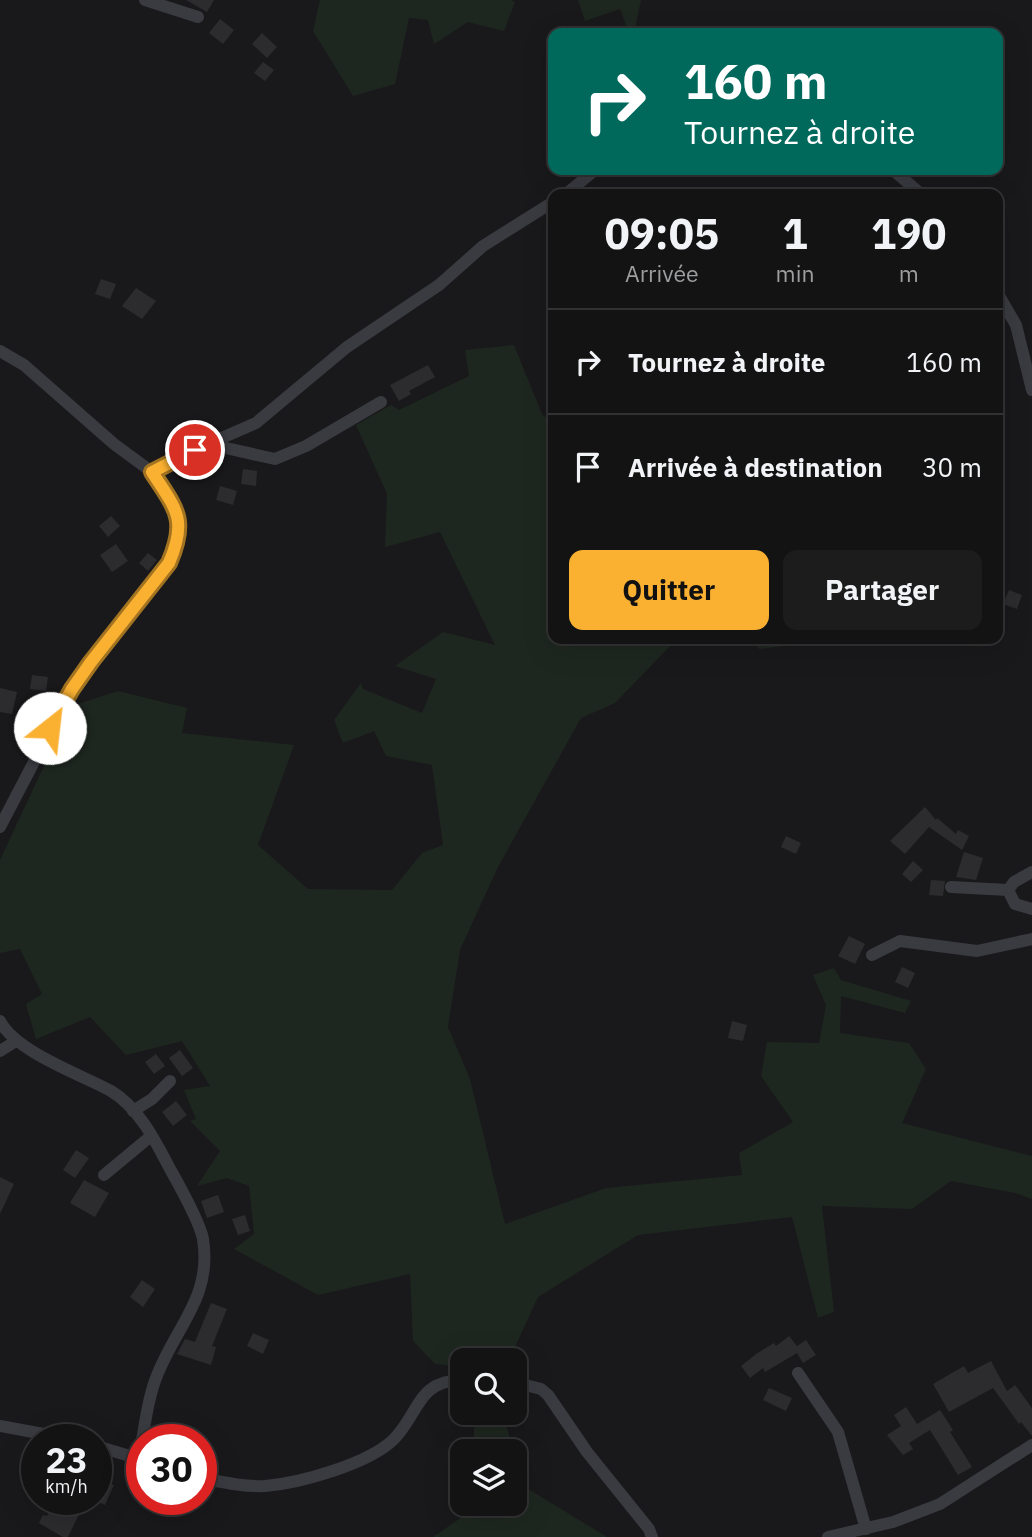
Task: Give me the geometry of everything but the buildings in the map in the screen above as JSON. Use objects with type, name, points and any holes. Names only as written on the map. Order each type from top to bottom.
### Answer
[{"type":"street","points":[[145,0],[198,17]]},
{"type":"street","points":[[572,189],[589,175]]},
{"type":"street","points":[[899,175],[915,189]]},
{"type":"street","points":[[152,472],[208,443],[256,423],[347,347],[439,285],[483,246],[548,205]]},
{"type":"street","points":[[1003,303],[1016,325],[1032,390]]},
{"type":"street","points":[[0,351],[24,365],[114,444],[152,472],[174,506],[180,530],[169,563],[72,689],[0,827]]},
{"type":"street","points":[[208,443],[275,459],[306,446],[380,402]]},
{"type":"street","points":[[1008,890],[1014,882],[1032,872]]},
{"type":"street","points":[[951,887],[1008,890]]},
{"type":"street","points":[[1008,890],[1015,904],[1032,909]]},
{"type":"street","points":[[872,955],[900,941],[977,951],[1032,939]]},
{"type":"street","points":[[2,1024],[16,1041],[119,1096],[151,1136],[183,1192],[203,1236],[204,1282],[157,1373],[145,1424]]},
{"type":"street","points":[[0,1046],[2,1024]]},
{"type":"street","points":[[0,1052],[16,1041]]},
{"type":"street","points":[[133,1111],[152,1099],[170,1081]]},
{"type":"street","points":[[104,1175],[151,1136]]},
{"type":"street","points":[[798,1373],[838,1433],[866,1529]]},
{"type":"street","points":[[217,1481],[263,1486],[321,1475],[382,1448],[394,1439],[433,1386],[450,1381]]},
{"type":"street","points":[[527,1385],[541,1389],[548,1395],[587,1452],[649,1529],[652,1537]]},
{"type":"street","points":[[0,1426],[21,1430]]},
{"type":"street","points":[[828,1537],[866,1529],[940,1504],[1032,1445]]},
{"type":"shaded area","points":[[320,0],[515,2],[504,31],[468,22],[434,44],[428,20],[409,18],[395,84],[353,96],[313,31]]},
{"type":"shaded area","points":[[578,0],[641,0],[635,28],[627,28],[620,9],[585,21]]},
{"type":"shaded area","points":[[514,345],[542,414],[548,419],[548,644],[672,644],[615,703],[581,718],[498,867],[460,950],[448,1027],[470,1079],[505,1224],[606,1188],[742,1175],[739,1153],[793,1122],[761,1076],[767,1042],[819,1043],[826,1005],[813,975],[834,968],[841,980],[911,1001],[905,1013],[841,996],[840,1033],[909,1043],[926,1069],[902,1123],[1032,1156],[1032,1199],[1015,1193],[951,1181],[912,1209],[822,1206],[834,1312],[818,1318],[792,1217],[638,1235],[538,1297],[515,1348],[450,1348],[450,1366],[435,1364],[413,1341],[410,1274],[318,1295],[234,1249],[254,1234],[249,1186],[227,1178],[197,1186],[220,1151],[190,1121],[196,1119],[184,1090],[210,1086],[182,1041],[126,1055],[90,1017],[36,1039],[26,1004],[42,994],[20,949],[0,953],[0,860],[72,706],[118,691],[187,708],[182,733],[294,745],[258,845],[308,889],[392,890],[422,853],[443,845],[432,765],[386,756],[374,731],[343,743],[334,720],[361,683],[363,689],[422,713],[436,679],[395,666],[443,632],[495,645],[440,532],[385,547],[387,494],[356,425],[391,405],[399,410],[469,376],[465,350]]},
{"type":"shaded area","points":[[756,644],[801,644],[759,649]]},
{"type":"shaded area","points":[[474,1425],[506,1425],[510,1439],[474,1439]]},
{"type":"shaded area","points":[[527,1488],[607,1537],[433,1537],[463,1516],[527,1516]]},
{"type":"route","points":[[50,728],[91,662],[169,563],[177,545],[180,530],[178,519],[174,506],[152,472],[195,450]]}]
